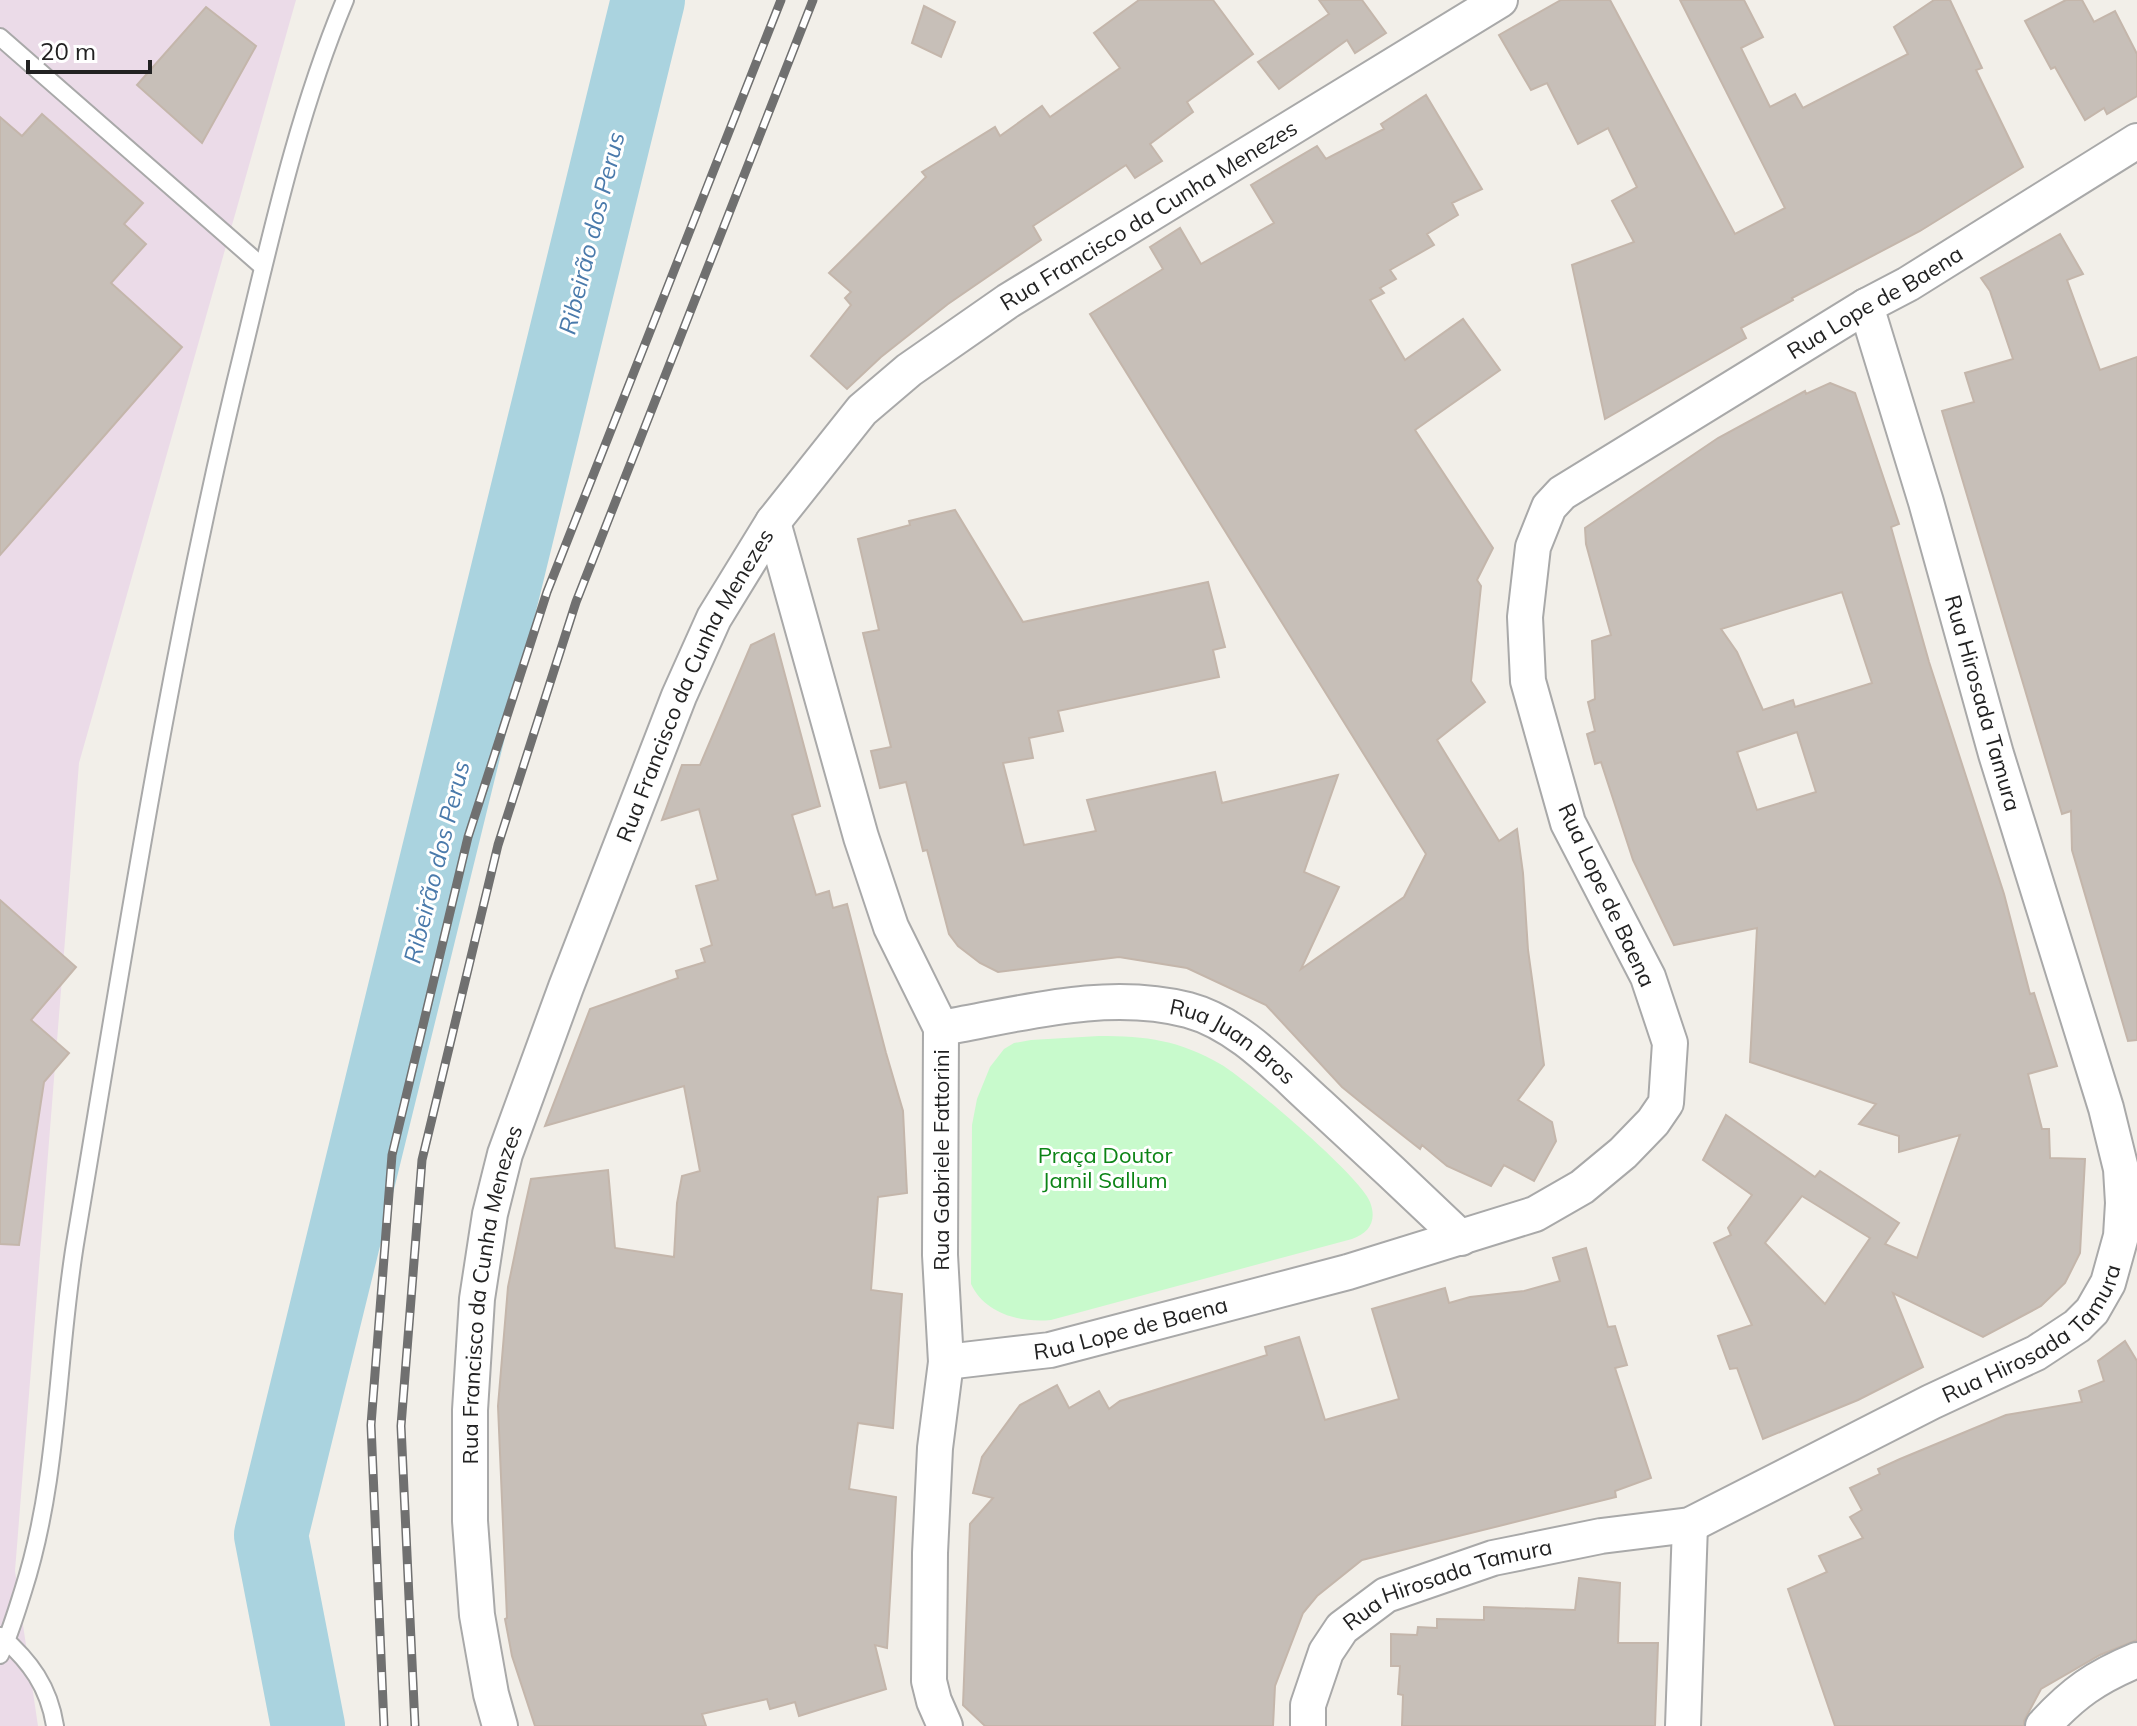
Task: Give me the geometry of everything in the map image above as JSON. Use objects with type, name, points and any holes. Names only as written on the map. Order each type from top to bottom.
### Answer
[{"type":"street","name":"Rua Francisco da Cunha Menezes","points":[[500,1726],[477,1615],[470,1521],[470,1410],[477,1299],[490,1214],[505,1154],[679,696],[714,618],[773,522],[862,410],[909,370],[1008,301],[1500,0]]},
{"type":"street","name":"Rua Lope de Baena","points":[[946,1362],[1050,1350],[1348,1272],[1461,1238],[1535,1214],[1582,1187],[1623,1153],[1653,1122],[1666,1103],[1670,1043],[1648,977],[1568,823],[1528,681],[1526,603],[1533,547],[1549,507],[1562,493],[2137,141]]},
{"type":"street","name":"Rua Hirosada Tamura","points":[[1308,1726],[1308,1705],[1326,1652],[1342,1628],[1386,1595],[1493,1558],[1601,1536],[1690,1525],[2062,1338],[2084,1319],[2108,1283],[2121,1236],[2123,1203],[2121,1169],[2106,1108],[1996,754],[1926,502],[1866,306]]},
{"type":"street","name":"Rua Gabriele Fattorini","points":[[773,522],[861,837],[891,927],[941,1028],[940,1255],[946,1362],[933,1478],[929,1681],[945,1726]]},
{"type":"street","name":"Rua Juan Bros","points":[[941,1028],[1067,1006],[1109,1003],[1150,1004],[1206,1016],[1229,1028],[1256,1049],[1461,1238]]},
{"type":"street","points":[[1683,1726],[1690,1525]]},
{"type":"street","points":[[2043,1726],[2063,1704],[2102,1675],[2137,1660]]},
{"type":"lane","points":[[55,1726],[46,1690],[32,1664],[2,1643],[29,1573],[49,1486],[72,1262],[182,630],[224,424],[288,165],[325,49],[345,0]]},
{"type":"lane","points":[[0,37],[263,267]]},
{"type":"shaded area","points":[[0,0],[296,0],[79,763],[15,1571],[38,1726],[0,1726]]},
{"type":"green space","name":"Praça Doutor Jamil Sallum","points":[[1099,1036],[1132,1037],[1177,1045],[1235,1074],[1302,1130],[1347,1173],[1370,1202],[1373,1215],[1370,1225],[1352,1239],[1051,1320],[1016,1318],[985,1303],[971,1284],[972,1125],[977,1099],[990,1067],[1004,1049],[1014,1043]]},
{"type":"building","points":[[1139,0],[1213,0],[1253,54],[1187,102],[1193,112],[1150,144],[1162,161],[1135,178],[1126,165],[1033,226],[1041,240],[948,304],[881,357],[847,389],[811,356],[851,305],[845,298],[851,292],[829,273],[926,177],[922,172],[995,127],[1000,136],[1042,106],[1050,117],[1120,68],[1094,33]]},
{"type":"building","points":[[1319,0],[1362,0],[1386,33],[1355,53],[1347,40],[1279,89],[1258,62],[1329,14]]},
{"type":"building","points":[[1561,0],[1610,0],[1735,234],[1785,208],[1680,0],[1744,0],[1763,37],[1741,48],[1770,107],[1795,94],[1803,108],[1908,54],[1894,27],[1934,0],[1950,0],[1982,68],[1976,70],[2023,167],[1920,231],[1741,328],[1746,338],[1605,419],[1572,265],[1634,242],[1612,201],[1637,187],[1608,128],[1578,144],[1547,83],[1531,90],[1499,35]]},
{"type":"building","points":[[2066,0],[2082,0],[2094,22],[2115,11],[2137,54],[2137,96],[2107,114],[2104,108],[2085,120],[2055,67],[2051,69],[2025,21]]},
{"type":"building","points":[[924,6],[955,22],[941,57],[912,43]]},
{"type":"building","points":[[206,7],[256,46],[202,143],[137,85]]},
{"type":"building","points":[[1426,95],[1482,189],[1452,203],[1458,215],[1427,234],[1434,245],[1390,270],[1396,279],[1380,288],[1384,293],[1370,300],[1405,360],[1463,319],[1500,370],[1415,430],[1493,548],[1477,580],[1481,586],[1471,681],[1485,702],[1437,740],[1499,841],[1517,829],[1528,950],[1544,1065],[1518,1100],[1552,1122],[1556,1141],[1534,1181],[1504,1165],[1491,1186],[1447,1166],[1422,1145],[1420,1149],[1364,1105],[1342,1087],[1266,1005],[1187,968],[1119,957],[998,972],[958,946],[949,934],[927,850],[923,851],[906,782],[880,788],[871,751],[891,747],[863,633],[879,630],[858,539],[910,525],[909,521],[955,510],[1023,622],[1208,582],[1225,647],[1213,650],[1219,677],[1058,711],[1063,731],[1029,738],[1033,758],[1003,763],[1024,845],[1096,831],[1087,800],[1215,772],[1222,803],[1338,775],[1304,872],[1339,887],[1301,969],[1404,897],[1426,854],[1090,314],[1163,269],[1150,247],[1180,228],[1201,264],[1274,223],[1251,185],[1317,146],[1326,159],[1384,129],[1381,124]]},
{"type":"building","points":[[42,114],[143,203],[124,224],[146,244],[111,283],[182,347],[0,555],[0,117],[22,136]]},
{"type":"building","points":[[2060,234],[2083,274],[2067,280],[2100,370],[2137,357],[2137,1040],[2128,1041],[2072,850],[2071,811],[2062,814],[1942,411],[1974,402],[1965,373],[2013,359],[1990,291],[1981,278]]},
{"type":"building","points":[[1830,383],[1855,393],[1899,524],[1891,527],[1929,662],[2004,894],[2030,994],[2034,993],[2057,1066],[2028,1074],[2042,1129],[2049,1129],[2050,1158],[2085,1159],[2080,1253],[2065,1283],[2041,1306],[1983,1337],[1893,1293],[1923,1367],[1858,1400],[1763,1439],[1737,1368],[1730,1369],[1718,1336],[1752,1325],[1714,1243],[1731,1235],[1728,1228],[1752,1195],[1703,1160],[1726,1115],[1815,1177],[1820,1171],[1899,1223],[1885,1244],[1917,1258],[1960,1135],[1899,1152],[1899,1136],[1859,1124],[1876,1104],[1750,1062],[1757,928],[1674,945],[1633,860],[1601,762],[1595,764],[1587,734],[1595,731],[1588,702],[1595,699],[1592,641],[1611,635],[1586,544],[1585,528],[1718,438],[1805,391],[1806,394]],"holes":[[[1842,592],[1872,683],[1795,707],[1793,700],[1763,710],[1737,652],[1721,629]],[[1797,732],[1816,792],[1757,810],[1737,752]],[[1802,1196],[1870,1238],[1825,1304],[1765,1243]]]},
{"type":"building","points":[[774,634],[820,806],[792,815],[816,895],[829,891],[833,908],[847,904],[903,1111],[907,1193],[878,1197],[871,1290],[902,1294],[893,1428],[858,1423],[849,1489],[896,1497],[887,1648],[875,1645],[886,1689],[799,1716],[795,1702],[770,1709],[767,1699],[702,1714],[706,1726],[535,1726],[512,1656],[505,1619],[498,1406],[508,1287],[521,1224],[531,1179],[608,1170],[615,1248],[674,1257],[682,1176],[700,1171],[684,1086],[545,1126],[590,1009],[678,978],[676,971],[705,962],[701,949],[712,945],[696,886],[718,880],[699,809],[662,820],[682,765],[700,765],[751,645]]},
{"type":"building","points":[[0,900],[76,967],[31,1020],[69,1053],[44,1082],[19,1245],[0,1244]]},
{"type":"building","points":[[1586,1248],[1608,1327],[1615,1326],[1627,1365],[1615,1368],[1651,1478],[1615,1491],[1616,1497],[1362,1560],[1317,1596],[1303,1613],[1275,1686],[1273,1726],[985,1726],[963,1705],[970,1524],[993,1498],[973,1493],[982,1457],[1020,1405],[1057,1385],[1069,1408],[1099,1391],[1109,1409],[1120,1401],[1267,1355],[1265,1347],[1299,1337],[1325,1420],[1399,1399],[1372,1309],[1445,1288],[1449,1303],[1470,1297],[1524,1291],[1560,1281],[1553,1258]]},
{"type":"building","points":[[2125,1341],[2137,1361],[2137,1640],[2100,1655],[2041,1689],[2024,1726],[1835,1726],[1788,1589],[1827,1572],[1819,1556],[1863,1538],[1850,1517],[1862,1510],[1850,1488],[1880,1474],[1878,1469],[2006,1415],[2082,1402],[2079,1391],[2104,1381],[2098,1361]]},
{"type":"building","points":[[1579,1578],[1620,1583],[1618,1643],[1658,1643],[1655,1726],[1402,1726],[1403,1695],[1398,1694],[1400,1666],[1391,1666],[1391,1634],[1417,1635],[1418,1627],[1437,1628],[1437,1619],[1484,1620],[1484,1607],[1575,1610]]},
{"type":"waterway","name":"Ribeirão dos Perus","points":[[308,1726],[271,1535],[648,0]]},
{"type":"railway","points":[[384,1726],[371,1425],[392,1155],[468,837],[547,592],[781,0]]},
{"type":"railway","points":[[415,1726],[401,1426],[422,1160],[498,845],[576,602],[813,0]]}]
